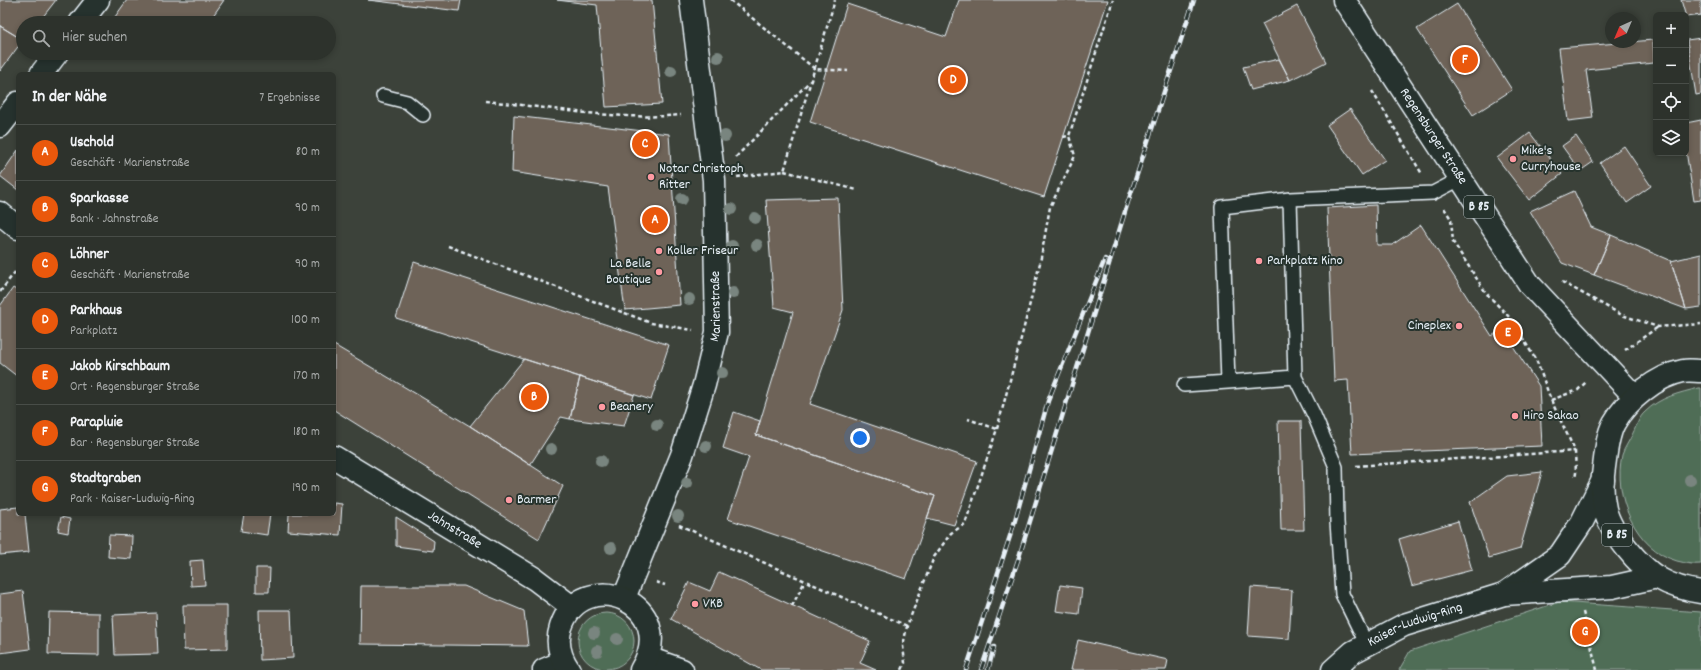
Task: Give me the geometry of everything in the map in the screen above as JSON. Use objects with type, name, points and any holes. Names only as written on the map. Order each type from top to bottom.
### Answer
[{"type":"main road","points":[[85,16],[98,0]]},
{"type":"main road","name":"Marienstraße","points":[[624,598],[682,456],[704,385],[716,332],[714,180],[704,113],[691,0]]},
{"type":"main road","name":"Regensburger Straße","points":[[1344,0],[1530,285],[1635,397]]},
{"type":"main road","points":[[43,72],[52,60]]},
{"type":"main road","points":[[0,126],[16,106]]},
{"type":"main road","points":[[0,213],[16,226]]},
{"type":"main road","name":"B 85","points":[[1701,371],[1682,371],[1650,385],[1635,397],[1614,423],[1606,448],[1602,480],[1605,510],[1617,536],[1636,558],[1657,577],[1682,589],[1701,592]]},
{"type":"main road","name":"Jahnstraße","points":[[336,458],[535,579],[572,607]]},
{"type":"main road","name":"Kaiser-Ludwig-Ring","points":[[1504,594],[1560,555],[1582,522],[1602,480]]},
{"type":"main road","name":"Kaiser-Ludwig-Ring","points":[[1333,670],[1353,652],[1404,625],[1504,594],[1612,587],[1657,577]]},
{"type":"main road","points":[[559,668],[558,633],[563,619],[572,607],[583,599],[596,595],[610,594],[624,598],[635,606],[644,617],[650,630],[651,644],[644,664],[682,670]]},
{"type":"lane","points":[[383,96],[407,102],[423,115]]},
{"type":"lane","points":[[1228,382],[1222,206],[1290,199],[1433,193],[1460,179]]},
{"type":"lane","points":[[1290,199],[1295,377],[1314,415],[1336,467],[1337,522],[1342,594],[1367,645]]},
{"type":"lane","points":[[1184,385],[1295,377]]},
{"type":"path","points":[[730,0],[815,69],[848,72]]},
{"type":"path","points":[[784,171],[835,0]]},
{"type":"path","points":[[902,670],[905,663],[903,646],[907,626],[934,557],[951,533],[965,524],[997,429],[1040,263],[1050,207],[1075,156],[1069,136],[1113,0]]},
{"type":"path","points":[[714,180],[812,78]]},
{"type":"path","points":[[1336,467],[1575,451],[1551,400],[1537,362],[1512,320],[1486,293],[1453,242],[1451,219],[1433,193],[1371,89]]},
{"type":"path","points":[[484,101],[606,115],[660,117],[704,113]]},
{"type":"path","points":[[1391,134],[1396,130]]},
{"type":"path","points":[[1064,137],[1069,136]]},
{"type":"path","points":[[714,180],[784,171],[857,190]]},
{"type":"path","points":[[448,246],[651,323],[716,332]]},
{"type":"path","points":[[0,292],[16,271]]},
{"type":"path","points":[[1558,280],[1622,315],[1658,327],[1701,324]]},
{"type":"path","points":[[968,419],[997,429]]},
{"type":"path","points":[[658,515],[907,626]]},
{"type":"path","points":[[792,606],[805,581]]},
{"type":"path","points":[[655,582],[665,585]]},
{"type":"green space","points":[[1701,388],[1701,564],[1689,564],[1662,555],[1649,545],[1639,533],[1630,519],[1624,503],[1620,471],[1623,452],[1639,419],[1643,414],[1663,399]]},
{"type":"green space","points":[[1559,602],[1701,612],[1701,670],[1399,670],[1410,651]]},
{"type":"green space","points":[[606,613],[617,615],[626,621],[632,630],[634,641],[632,652],[626,661],[617,667],[606,669],[595,667],[586,661],[580,652],[578,641],[580,630],[586,621],[595,615]]},
{"type":"building","points":[[0,0],[56,0],[43,16],[16,16],[16,36],[0,26]]},
{"type":"building","points":[[127,0],[224,0],[213,16],[116,16]]},
{"type":"building","points":[[368,0],[461,0],[459,11]]},
{"type":"building","points":[[557,0],[652,0],[662,104],[606,107],[597,5]]},
{"type":"building","points":[[959,0],[1108,0],[1044,197],[810,122],[847,4],[946,37]]},
{"type":"building","points":[[1681,0],[1701,0],[1701,15],[1689,17],[1689,12],[1685,12]]},
{"type":"building","points":[[1457,4],[1512,90],[1473,115],[1417,29]]},
{"type":"building","points":[[1297,6],[1326,62],[1290,80],[1262,24]]},
{"type":"building","points":[[0,26],[16,36],[16,49],[0,71]]},
{"type":"building","points":[[1701,38],[1701,94],[1696,95],[1689,52],[1689,40]]},
{"type":"building","points":[[1653,40],[1653,63],[1586,70],[1593,118],[1568,121],[1559,48],[1605,44],[1605,48],[1641,48],[1641,41]]},
{"type":"building","points":[[1279,59],[1290,80],[1251,90],[1243,67]]},
{"type":"building","points":[[1350,109],[1385,160],[1362,175],[1327,125]]},
{"type":"building","points":[[514,116],[669,134],[680,305],[625,310],[608,187],[512,172]]},
{"type":"building","points":[[1701,120],[1701,200],[1694,201],[1687,156],[1689,156],[1689,122]]},
{"type":"building","points":[[1530,133],[1562,174],[1529,200],[1497,158]]},
{"type":"building","points":[[1576,136],[1593,162],[1580,171],[1562,146]]},
{"type":"building","points":[[1624,146],[1651,186],[1627,203],[1600,163]]},
{"type":"building","points":[[16,153],[16,188],[0,176]]},
{"type":"building","points":[[1574,191],[1591,227],[1611,235],[1594,275],[1562,263],[1530,211]]},
{"type":"building","points":[[838,198],[843,310],[810,404],[977,461],[954,525],[927,518],[935,496],[756,435],[793,312],[774,307],[766,200]]},
{"type":"building","points":[[1376,205],[1377,245],[1392,245],[1421,225],[1492,336],[1502,329],[1539,386],[1542,446],[1352,454],[1348,380],[1334,381],[1327,208]]},
{"type":"building","points":[[1611,235],[1671,261],[1686,309],[1594,275]]},
{"type":"building","points":[[1701,254],[1701,307],[1686,309],[1671,261]]},
{"type":"building","points":[[414,262],[669,345],[651,400],[396,318]]},
{"type":"building","points":[[13,288],[16,290],[16,375],[0,363],[0,306]]},
{"type":"building","points":[[336,346],[470,426],[563,486],[539,539],[336,411]]},
{"type":"building","points":[[524,359],[580,377],[570,419],[561,417],[530,465],[470,426]]},
{"type":"building","name":"Beanery","points":[[580,377],[634,395],[624,426],[570,419]]},
{"type":"building","points":[[734,412],[760,421],[756,435],[935,496],[906,579],[728,519],[749,457],[723,448]]},
{"type":"building","points":[[1278,421],[1301,421],[1304,530],[1281,530]]},
{"type":"building","points":[[1542,472],[1520,549],[1489,558],[1470,502],[1507,476]]},
{"type":"building","points":[[336,503],[342,504],[340,535],[288,531],[289,516],[336,516]]},
{"type":"building","points":[[16,507],[16,516],[25,516],[29,552],[0,555],[0,509]]},
{"type":"building","points":[[244,516],[270,516],[267,535],[241,531]]},
{"type":"building","points":[[61,517],[70,519],[68,533],[58,531]]},
{"type":"building","points":[[396,517],[434,541],[433,551],[396,546]]},
{"type":"building","points":[[1458,521],[1472,570],[1412,586],[1399,539]]},
{"type":"building","points":[[109,535],[132,536],[131,559],[108,557]]},
{"type":"building","points":[[203,560],[205,585],[191,586],[190,561]]},
{"type":"building","points":[[256,568],[270,568],[269,592],[256,592]]},
{"type":"building","points":[[719,572],[870,641],[860,663],[876,670],[761,670],[671,619],[689,582],[710,591]]},
{"type":"building","points":[[1060,585],[1082,588],[1079,614],[1056,611]]},
{"type":"building","points":[[361,586],[464,586],[524,611],[528,646],[360,644]]},
{"type":"building","points":[[1251,587],[1292,590],[1289,639],[1248,636]]},
{"type":"building","points":[[23,591],[30,649],[0,653],[0,594]]},
{"type":"building","points":[[183,605],[227,605],[227,649],[184,650]]},
{"type":"building","points":[[259,610],[291,610],[293,658],[260,660]]},
{"type":"building","points":[[49,612],[99,613],[99,655],[48,654]]},
{"type":"building","points":[[156,613],[158,654],[115,655],[113,615]]},
{"type":"building","points":[[1078,640],[1168,660],[1166,670],[1071,670]]},
{"type":"railway","points":[[981,670],[1019,557],[1128,202],[1194,0]]},
{"type":"railway","points":[[966,670],[1014,524],[1048,401],[1105,259]]},
{"type":"railway","points":[[988,670],[994,647]]},
{"type":"place","name":"Parapluie","points":[[1465,60]]},
{"type":"place","name":"Parkhaus","points":[[953,80]]},
{"type":"place","name":"Löhner","points":[[645,144]]},
{"type":"place","name":"Mike's Curryhouse","points":[[1513,159]]},
{"type":"place","name":"Notar Christoph Ritter","points":[[651,177]]},
{"type":"place","name":"Uschold","points":[[655,220]]},
{"type":"place","name":"Koller Friseur","points":[[659,251]]},
{"type":"place","name":"Parkplatz Kino","points":[[1259,261]]},
{"type":"place","name":"La Belle Boutique","points":[[659,272]]},
{"type":"place","name":"Cineplex","points":[[1459,326]]},
{"type":"place","name":"Jakob Kirschbaum","points":[[1508,333]]},
{"type":"place","name":"Sparkasse","points":[[534,397]]},
{"type":"place","name":"Beanery","points":[[602,407]]},
{"type":"place","name":"Hiro Sakao","points":[[1515,416]]},
{"type":"place","name":"Barmer","points":[[509,500]]},
{"type":"place","name":"VKB","points":[[695,604]]},
{"type":"place","name":"Stadtgraben","points":[[1585,632]]}]
